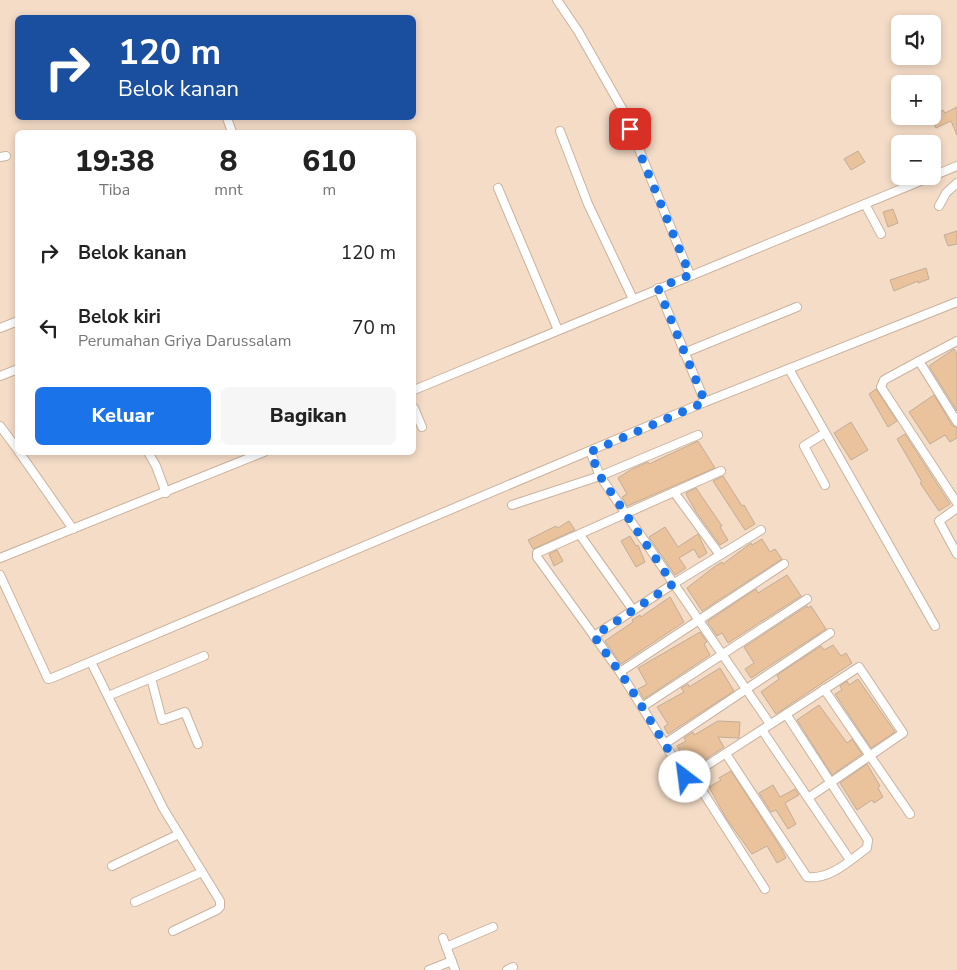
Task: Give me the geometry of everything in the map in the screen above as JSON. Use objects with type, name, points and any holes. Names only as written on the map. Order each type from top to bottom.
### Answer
[{"type":"street","points":[[556,0],[578,31],[624,112],[690,275]]},
{"type":"street","points":[[560,131],[588,204],[633,299]]},
{"type":"street","points":[[416,389],[633,299],[660,292],[690,275],[866,206],[957,166]]},
{"type":"street","points":[[939,206],[946,193],[957,184]]},
{"type":"street","points":[[498,188],[558,330]]},
{"type":"street","points":[[866,206],[881,234]]},
{"type":"street","points":[[660,292],[705,402]]},
{"type":"street","points":[[0,576],[48,679],[93,666],[705,402],[957,302]]},
{"type":"street","points":[[684,353],[797,307]]},
{"type":"street","points":[[0,328],[15,322]]},
{"type":"street","points":[[957,342],[884,380],[882,387],[957,503]]},
{"type":"street","points":[[919,361],[957,422]]},
{"type":"street","points":[[0,376],[15,369]]},
{"type":"street","points":[[789,369],[935,626]]},
{"type":"street","points":[[416,412],[422,426]]},
{"type":"street","points":[[0,426],[15,447]]},
{"type":"street","points":[[825,432],[804,446],[825,485]]},
{"type":"street","points":[[512,505],[698,435]]},
{"type":"street","points":[[590,452],[598,473],[770,724]]},
{"type":"street","points":[[21,455],[73,529]]},
{"type":"street","points":[[150,455],[166,493]]},
{"type":"street","points":[[0,558],[257,455]]},
{"type":"street","points":[[721,471],[537,553],[536,556],[620,672],[666,743],[685,778],[726,754],[859,667],[903,733],[808,798]]},
{"type":"street","points":[[674,492],[720,555]]},
{"type":"street","points":[[957,508],[939,521],[957,554]]},
{"type":"street","points":[[594,636],[673,584],[761,530]]},
{"type":"street","points":[[580,534],[633,610]]},
{"type":"street","points":[[620,672],[784,564]]},
{"type":"street","points":[[642,707],[807,599]]},
{"type":"street","points":[[666,743],[830,633]]},
{"type":"street","points":[[108,696],[204,656]]},
{"type":"street","points":[[93,666],[163,808],[220,901],[220,907],[217,910],[173,931]]},
{"type":"street","points":[[151,678],[162,720],[185,712],[198,744]]},
{"type":"street","points":[[824,689],[910,814]]},
{"type":"street","points":[[726,754],[807,877],[823,877],[850,860],[867,848],[868,840],[786,714]]},
{"type":"street","points":[[762,730],[850,860]]},
{"type":"street","points":[[692,775],[765,889]]},
{"type":"street","points":[[112,866],[179,834]]},
{"type":"street","points":[[135,902],[202,872]]},
{"type":"street","points":[[446,947],[493,927]]},
{"type":"street","points":[[443,938],[455,970]]},
{"type":"street","points":[[429,970],[452,961]]},
{"type":"building","points":[[957,107],[957,135],[951,121],[936,128],[934,125],[941,125],[941,111],[943,110],[945,113]]},
{"type":"building","points":[[858,151],[865,162],[851,170],[844,159]]},
{"type":"building","points":[[893,209],[898,223],[888,227],[883,212]]},
{"type":"building","points":[[957,231],[957,244],[948,246],[944,235]]},
{"type":"building","points":[[926,268],[929,279],[918,283],[918,281],[894,291],[890,280]]},
{"type":"building","points":[[954,349],[957,354],[957,411],[929,366]]},
{"type":"building","points":[[876,389],[897,421],[888,427],[869,394]]},
{"type":"building","points":[[934,395],[952,425],[957,428],[957,438],[950,442],[945,435],[930,444],[909,412]]},
{"type":"building","points":[[851,422],[868,450],[851,460],[834,433]]},
{"type":"building","points":[[905,434],[950,504],[939,511],[920,483],[922,482],[897,439]]},
{"type":"building","points":[[698,441],[715,468],[627,506],[622,497],[627,494],[618,478],[632,469],[648,462],[649,464]]},
{"type":"building","points":[[723,476],[755,524],[745,530],[713,481]]},
{"type":"building","points":[[696,488],[722,526],[720,527],[728,540],[720,545],[687,496],[686,493]]},
{"type":"building","points":[[569,521],[575,530],[533,549],[528,540],[556,526],[558,528]]},
{"type":"building","points":[[665,527],[678,547],[698,534],[707,553],[699,558],[694,549],[679,558],[686,568],[675,575],[649,537]]},
{"type":"building","points":[[630,536],[636,546],[638,545],[645,562],[636,567],[621,541]]},
{"type":"building","points":[[762,539],[770,552],[775,549],[782,559],[702,611],[687,588],[714,567],[722,562],[723,564],[751,543],[752,545]]},
{"type":"building","points":[[557,550],[563,561],[554,566],[549,554]]},
{"type":"building","points":[[787,575],[801,596],[728,643],[722,633],[717,636],[708,621],[756,589],[758,593]]},
{"type":"building","points":[[670,597],[684,622],[621,664],[605,641],[633,622],[632,620],[640,615],[641,617]]},
{"type":"building","points":[[807,606],[808,608],[811,606],[826,629],[751,678],[745,669],[754,663],[744,647]]},
{"type":"building","points":[[700,632],[707,642],[704,644],[710,655],[644,699],[638,689],[647,684],[638,668]]},
{"type":"building","points":[[833,645],[841,656],[846,653],[852,663],[776,714],[761,692],[779,679],[777,675],[821,646],[824,650]]},
{"type":"building","points":[[720,668],[734,691],[668,734],[664,727],[668,724],[657,707],[684,692],[681,688],[688,684],[689,687]]},
{"type":"building","points":[[858,679],[895,732],[871,748],[835,694],[842,690],[840,686],[847,681],[849,685]]},
{"type":"building","points":[[819,705],[847,743],[852,739],[862,754],[832,775],[797,720]]},
{"type":"building","points":[[718,721],[740,722],[739,738],[718,737],[724,747],[688,771],[682,761],[685,759],[677,746],[686,741],[684,738],[693,732],[694,735]]},
{"type":"building","points":[[867,764],[880,786],[878,788],[883,797],[874,803],[872,800],[857,810],[840,783]]},
{"type":"building","points":[[731,771],[786,858],[777,863],[767,846],[752,854],[726,818],[709,787]]},
{"type":"building","points":[[773,785],[780,797],[795,789],[799,795],[785,803],[796,824],[788,829],[776,810],[771,812],[759,793]]},
{"type":"route","points":[[630,129],[690,275],[658,288],[705,402],[590,452],[592,461],[600,476],[673,584],[594,636],[628,684],[666,743],[685,777]]}]
